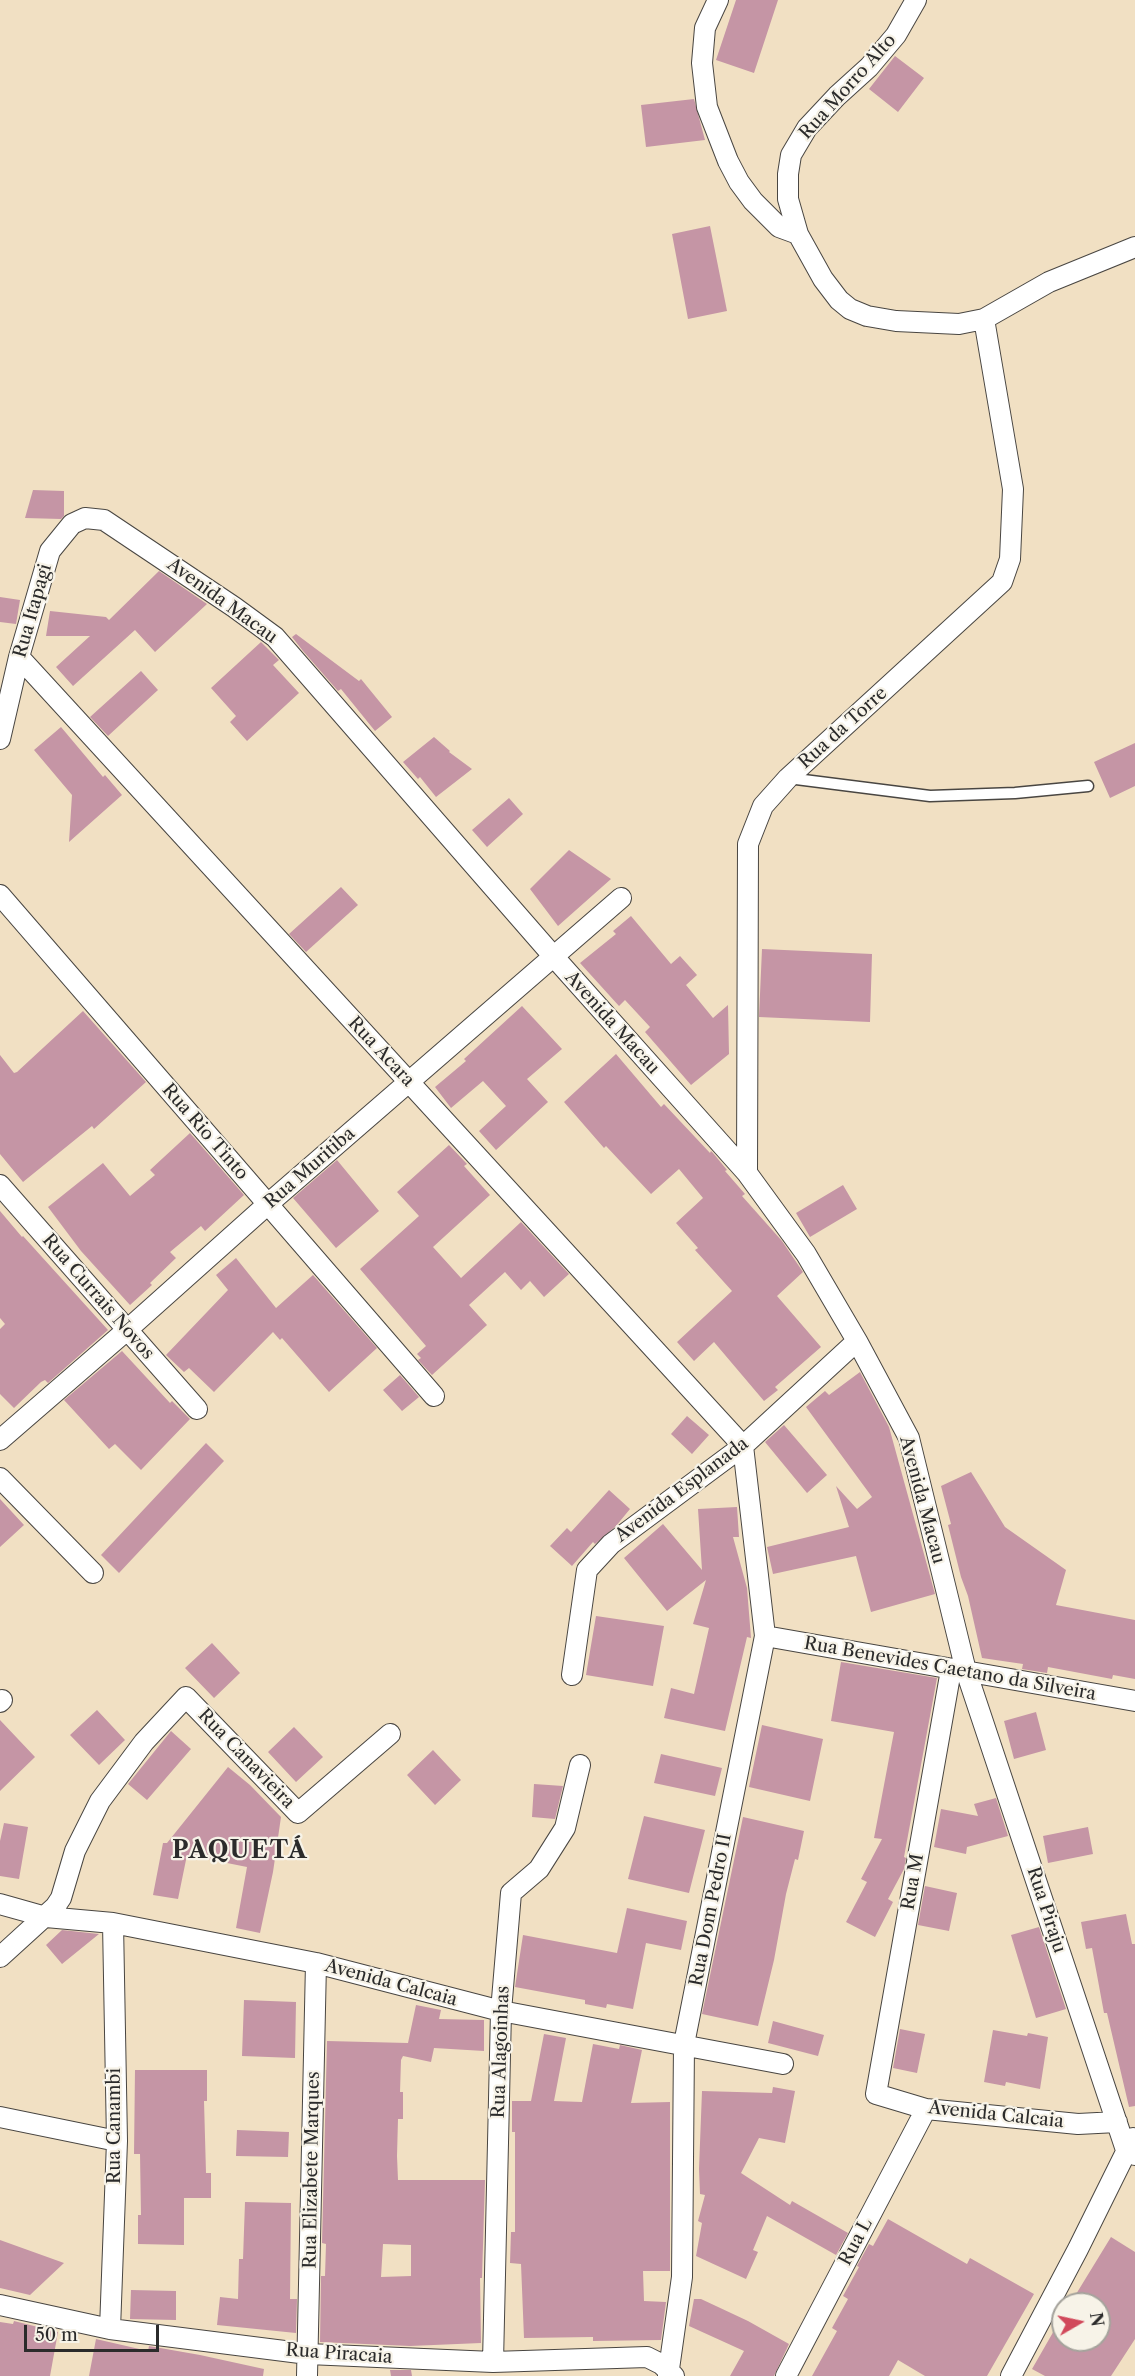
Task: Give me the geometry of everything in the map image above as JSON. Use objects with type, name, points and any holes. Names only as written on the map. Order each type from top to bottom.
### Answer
[{"type":"street","points":[[718,0],[705,28],[702,63],[707,107],[739,183],[779,227],[798,234]]},
{"type":"street","name":"Rua Morro Alto","points":[[916,0],[896,35],[869,67],[807,128],[791,155],[788,199],[798,234],[823,279],[839,300],[850,309],[867,316],[906,322],[959,324],[984,319]]},
{"type":"street","points":[[984,319],[1049,282],[1135,247]]},
{"type":"street","name":"Rua da Torre","points":[[747,1173],[748,844],[763,806],[788,778],[1002,582],[1010,559],[1013,489],[984,319]]},
{"type":"street","name":"Avenida Macau","points":[[72,524],[85,518],[104,520],[275,637],[554,957],[747,1173],[806,1254],[857,1341],[909,1438],[958,1670]]},
{"type":"street","name":"Rua Itapagi","points":[[0,739],[19,657],[50,550],[72,524]]},
{"type":"street","name":"Rua Acara","points":[[19,657],[743,1446]]},
{"type":"street","name":"Rua Rio Tinto","points":[[0,895],[434,1396]]},
{"type":"street","name":"Rua Muritiba","points":[[0,1440],[621,898]]},
{"type":"street","name":"Rua Currais Novos","points":[[0,1185],[196,1410]]},
{"type":"street","name":"Avenida Esplanada","points":[[572,1675],[587,1570],[611,1544],[743,1446],[857,1341]]},
{"type":"street","name":"Rua Dom Pedro II","points":[[670,2375],[682,2277],[684,2044],[765,1636],[743,1446]]},
{"type":"street","points":[[0,1478],[93,1573]]},
{"type":"street","name":"Rua Benevides Caetano da Silveira","points":[[765,1636],[1135,1701]]},
{"type":"street","name":"Rua M","points":[[876,2094],[958,1670]]},
{"type":"street","name":"Rua Piraju","points":[[958,1670],[1117,2122],[1132,2146]]},
{"type":"street","name":"Rua Canavieira","points":[[0,1957],[46,1917],[61,1898],[75,1851],[99,1801],[144,1742],[186,1697],[298,1813],[390,1734]]},
{"type":"street","name":"Rua Alagoinhas","points":[[493,2362],[501,2011],[511,1893],[539,1869],[565,1828],[580,1766]]},
{"type":"street","name":"Avenida Calcaia","points":[[0,1904],[46,1917],[113,1923],[316,1963],[501,2011],[783,2064]]},
{"type":"street","name":"Rua Canambi","points":[[110,2329],[117,2141],[113,1923]]},
{"type":"street","name":"Rua Elizabete Marques","points":[[307,2376],[316,1963]]},
{"type":"street","name":"Avenida Calcaia","points":[[876,2094],[926,2109],[1078,2124],[1117,2122]]},
{"type":"street","name":"Rua L","points":[[786,2376],[926,2109]]},
{"type":"street","points":[[0,2117],[117,2141]]},
{"type":"street","points":[[1011,2376],[1132,2146]]},
{"type":"street","name":"Rua Piracaia","points":[[0,2305],[110,2329],[308,2354],[493,2362],[646,2357],[661,2364],[670,2375]]},
{"type":"lane","points":[[788,778],[930,796],[1015,793],[1088,786]]},
{"type":"building","points":[[736,0],[778,0],[754,73],[716,60]]},
{"type":"building","points":[[895,56],[924,78],[898,112],[869,89]]},
{"type":"building","points":[[694,99],[705,140],[646,147],[641,105]]},
{"type":"building","points":[[710,226],[727,311],[688,319],[672,234]]},
{"type":"building","points":[[33,490],[64,491],[64,516],[61,519],[25,518]]},
{"type":"building","points":[[159,571],[207,604],[155,652],[135,630],[73,686],[56,667],[90,636],[46,636],[50,611],[106,617],[109,620]]},
{"type":"building","points":[[0,597],[20,600],[16,624],[0,622]]},
{"type":"building","points":[[296,634],[359,681],[361,679],[392,717],[375,731],[341,689],[338,691],[303,651],[292,637]]},
{"type":"building","points":[[261,642],[279,660],[273,665],[299,693],[247,741],[230,722],[236,716],[211,688]]},
{"type":"building","points":[[141,671],[158,690],[108,736],[90,717]]},
{"type":"building","points":[[61,727],[103,777],[105,775],[122,795],[69,842],[72,795],[34,750]]},
{"type":"building","points":[[434,737],[449,752],[472,769],[436,797],[420,777],[418,779],[403,762]]},
{"type":"building","points":[[1135,743],[1135,786],[1110,798],[1094,762]]},
{"type":"building","points":[[509,798],[523,814],[487,847],[472,830]]},
{"type":"building","points":[[569,850],[611,879],[558,926],[530,889]]},
{"type":"building","points":[[341,887],[358,905],[306,952],[289,934]]},
{"type":"building","points":[[631,916],[671,964],[680,956],[697,975],[686,985],[713,1018],[728,1005],[729,1054],[691,1085],[645,1032],[650,1027],[625,1000],[619,1006],[580,963],[616,934],[613,931]]},
{"type":"building","points":[[762,949],[872,954],[870,1022],[759,1017]]},
{"type":"building","points":[[522,1006],[562,1049],[527,1079],[548,1102],[496,1150],[479,1131],[506,1106],[483,1081],[451,1108],[435,1087],[466,1061],[464,1059]]},
{"type":"building","points":[[83,1011],[146,1082],[94,1129],[92,1126],[23,1182],[0,1154],[0,1055],[14,1073],[17,1072]]},
{"type":"building","points":[[616,1054],[661,1107],[664,1104],[710,1153],[711,1151],[713,1153],[745,1194],[742,1196],[782,1241],[803,1272],[777,1296],[821,1347],[775,1387],[778,1390],[764,1401],[714,1342],[694,1361],[677,1342],[732,1291],[695,1250],[698,1248],[676,1223],[703,1198],[679,1169],[651,1194],[606,1146],[604,1148],[564,1102]]},
{"type":"building","points":[[190,1133],[244,1195],[205,1231],[201,1226],[170,1252],[176,1258],[130,1305],[81,1251],[48,1207],[103,1163],[130,1196],[155,1175],[150,1170]]},
{"type":"building","points":[[449,1145],[467,1164],[464,1166],[490,1195],[433,1247],[461,1278],[521,1222],[569,1274],[544,1297],[530,1281],[521,1290],[505,1272],[469,1305],[487,1325],[432,1375],[418,1360],[421,1358],[417,1354],[426,1346],[360,1269],[419,1216],[397,1192]]},
{"type":"building","points":[[337,1160],[379,1211],[336,1248],[293,1198]]},
{"type":"building","points":[[843,1185],[857,1209],[810,1237],[796,1213]]},
{"type":"building","points":[[0,1211],[108,1330],[48,1383],[45,1380],[41,1382],[14,1408],[0,1394],[0,1329],[5,1324],[0,1318]]},
{"type":"building","points":[[236,1258],[276,1308],[313,1275],[377,1348],[329,1392],[282,1338],[280,1340],[273,1332],[214,1392],[189,1368],[184,1372],[166,1355],[228,1290],[216,1275]]},
{"type":"building","points":[[122,1351],[170,1403],[172,1401],[190,1419],[141,1470],[115,1444],[109,1449],[64,1400]]},
{"type":"building","points":[[860,1372],[889,1427],[935,1594],[871,1612],[856,1556],[773,1574],[767,1547],[849,1527],[836,1486],[857,1509],[872,1497],[806,1407],[825,1391],[829,1395]]},
{"type":"building","points":[[400,1375],[419,1397],[402,1411],[383,1390]]},
{"type":"building","points":[[687,1416],[709,1435],[692,1454],[671,1434]]},
{"type":"building","points":[[784,1425],[827,1475],[807,1493],[765,1442]]},
{"type":"building","points":[[206,1443],[224,1461],[119,1573],[101,1555]]},
{"type":"building","points":[[971,1472],[1005,1527],[1066,1570],[1056,1605],[1135,1620],[1135,1679],[1113,1675],[1112,1679],[1048,1667],[1047,1673],[1022,1669],[1023,1664],[982,1658],[948,1525],[951,1524],[941,1486]]},
{"type":"building","points":[[609,1490],[630,1509],[616,1526],[595,1544],[593,1542],[572,1566],[550,1546],[567,1528],[571,1532]]},
{"type":"building","points":[[0,1499],[24,1525],[0,1547]]},
{"type":"building","points":[[737,1507],[739,1537],[733,1537],[747,1588],[751,1638],[747,1637],[725,1731],[664,1718],[671,1688],[694,1694],[709,1628],[693,1624],[706,1580],[667,1611],[624,1558],[663,1524],[702,1570],[698,1509]]},
{"type":"building","points":[[596,1616],[664,1626],[653,1686],[586,1675]]},
{"type":"building","points":[[212,1643],[240,1673],[214,1698],[185,1668]]},
{"type":"building","points":[[841,1662],[937,1678],[904,1857],[906,1858],[904,1869],[888,1899],[893,1902],[875,1937],[846,1922],[867,1882],[861,1879],[882,1839],[874,1838],[894,1732],[831,1721]]},
{"type":"building","points":[[97,1710],[125,1740],[99,1765],[70,1735]]},
{"type":"building","points":[[1036,1712],[1046,1750],[1014,1759],[1004,1721]]},
{"type":"building","points":[[0,1720],[35,1757],[0,1791]]},
{"type":"building","points":[[762,1725],[823,1739],[810,1801],[749,1787]]},
{"type":"building","points":[[294,1727],[323,1757],[296,1782],[268,1752]]},
{"type":"building","points":[[171,1731],[191,1749],[147,1800],[128,1784]]},
{"type":"building","points":[[433,1750],[461,1780],[435,1805],[407,1775]]},
{"type":"building","points":[[661,1754],[722,1768],[715,1796],[654,1783]]},
{"type":"building","points":[[228,1767],[250,1785],[281,1817],[273,1872],[260,1933],[236,1928],[247,1867],[187,1855],[178,1899],[153,1895],[163,1843],[167,1843]]},
{"type":"building","points":[[534,1784],[563,1786],[555,1819],[532,1817]]},
{"type":"building","points":[[996,1798],[1008,1836],[967,1847],[966,1854],[934,1847],[941,1809],[978,1816],[974,1804]]},
{"type":"building","points":[[644,1816],[705,1830],[689,1893],[628,1879]]},
{"type":"building","points":[[743,1817],[804,1831],[798,1860],[795,1859],[786,1894],[774,1960],[758,2026],[702,2014]]},
{"type":"building","points":[[4,1823],[28,1827],[19,1879],[0,1876],[0,1841]]},
{"type":"building","points":[[1088,1827],[1093,1854],[1048,1863],[1043,1836]]},
{"type":"building","points":[[925,1886],[957,1893],[949,1931],[918,1925]]},
{"type":"building","points":[[627,1908],[687,1921],[681,1950],[646,1943],[633,2009],[607,2004],[606,2008],[585,2004],[585,2000],[515,1987],[523,1935],[617,1953]]},
{"type":"building","points":[[1126,1914],[1132,1944],[1135,1944],[1135,2106],[1129,2107],[1107,2013],[1104,2013],[1092,1948],[1086,1949],[1081,1922]]},
{"type":"building","points":[[1039,1927],[1066,2009],[1036,2018],[1011,1935]]},
{"type":"building","points":[[62,1930],[99,1934],[62,1964],[46,1945]]},
{"type":"building","points":[[244,2000],[296,2002],[295,2058],[242,2056]]},
{"type":"building","points":[[416,2005],[441,2010],[439,2019],[484,2020],[484,2051],[434,2048],[431,2062],[403,2056],[400,2092],[403,2092],[403,2119],[398,2119],[397,2156],[398,2180],[485,2180],[482,2278],[480,2278],[481,2343],[410,2346],[320,2342],[321,2276],[325,2276],[326,2244],[322,2243],[327,2041],[408,2043]],"holes":[[[383,2244],[411,2245],[411,2276],[381,2277]]]},
{"type":"building","points":[[773,2021],[824,2035],[818,2056],[768,2043]]},
{"type":"building","points":[[900,2029],[925,2034],[917,2073],[893,2068]]},
{"type":"building","points":[[993,2030],[1048,2037],[1040,2089],[1006,2082],[1005,2086],[984,2082]]},
{"type":"building","points":[[544,2034],[566,2038],[554,2101],[582,2102],[593,2044],[619,2049],[620,2045],[642,2050],[631,2103],[670,2102],[670,2271],[643,2271],[644,2301],[666,2302],[661,2340],[593,2341],[593,2337],[524,2338],[521,2264],[510,2263],[511,2232],[515,2232],[515,2132],[512,2132],[512,2101],[531,2101]]},
{"type":"building","points":[[135,2070],[207,2070],[207,2101],[204,2101],[206,2173],[211,2173],[211,2198],[184,2198],[184,2245],[138,2244],[138,2215],[141,2215],[140,2154],[134,2154]]},
{"type":"building","points":[[773,2087],[795,2091],[785,2143],[759,2138],[741,2173],[790,2205],[792,2201],[848,2233],[836,2255],[767,2216],[753,2250],[758,2252],[746,2279],[696,2256],[702,2223],[698,2221],[705,2195],[700,2194],[699,2169],[702,2091],[772,2093]]},
{"type":"building","points":[[237,2130],[289,2132],[288,2157],[236,2156]]},
{"type":"building","points":[[245,2202],[291,2203],[290,2299],[297,2299],[296,2333],[217,2325],[220,2297],[238,2299],[239,2259],[243,2259]]},
{"type":"building","points":[[888,2219],[967,2264],[970,2258],[1034,2294],[987,2376],[925,2376],[898,2360],[889,2376],[812,2376],[837,2331],[832,2328],[848,2299],[843,2296],[859,2267],[857,2266],[869,2244],[873,2246]]},
{"type":"building","points":[[1111,2237],[1135,2252],[1135,2339],[1111,2376],[1045,2376],[1032,2369],[1051,2336],[1051,2352],[1111,2352],[1111,2292],[1077,2292]]},
{"type":"building","points":[[0,2240],[64,2263],[30,2295],[0,2288]]},
{"type":"building","points":[[131,2290],[176,2291],[176,2320],[130,2319]]},
{"type":"building","points":[[694,2299],[701,2299],[748,2321],[789,2344],[774,2376],[730,2376],[744,2351],[689,2326]]},
{"type":"building","points":[[14,2321],[58,2332],[50,2376],[0,2376],[0,2322],[13,2324]]},
{"type":"building","points":[[96,2339],[148,2351],[149,2346],[264,2369],[263,2376],[89,2376]]},
{"type":"building","points":[[390,2370],[411,2370],[412,2376],[391,2376]]},
{"type":"district","name":"PAQUETÁ","points":[[240,1851]]}]
